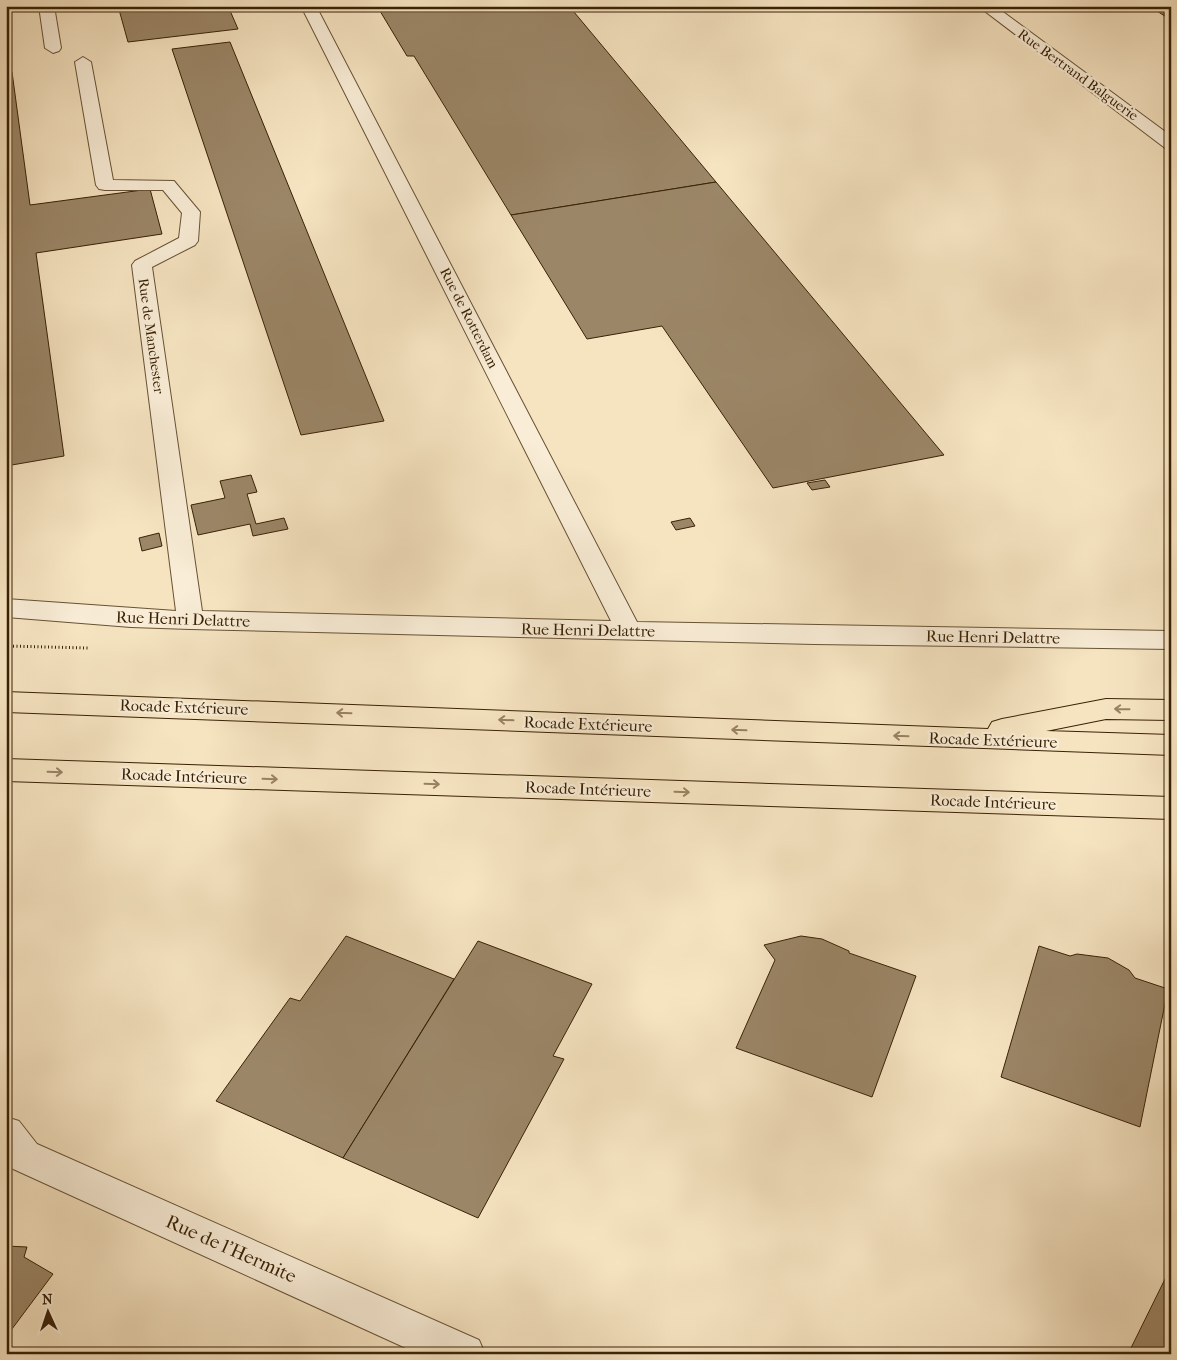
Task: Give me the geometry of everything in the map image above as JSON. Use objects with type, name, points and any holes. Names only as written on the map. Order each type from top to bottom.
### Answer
[{"type":"highway","name":"Rocade Extérieure","points":[[6,702],[1171,745]]},
{"type":"highway","points":[[950,738],[1106,709],[1171,710]]},
{"type":"highway","name":"Rocade Intérieure","points":[[6,770],[1171,808]]},
{"type":"street","points":[[46,6],[53,48]]},
{"type":"street","name":"Rue de Rotterdam","points":[[308,6],[630,630]]},
{"type":"street","name":"Rue Bertrand Balguerie","points":[[985,6],[1171,144]]},
{"type":"street","name":"Rue de Manchester","points":[[83,62],[105,185],[168,185],[191,212],[188,241],[142,265],[190,620]]},
{"type":"street","name":"Rue Henri Delattre","points":[[6,608],[190,620],[1171,640]]},
{"type":"street","name":"Rue de l'Hermite","points":[[6,1132],[24,1156],[465,1354]]},
{"type":"building","points":[[118,6],[228,6],[238,29],[128,42]]},
{"type":"building","points":[[377,6],[569,6],[716,182],[511,215],[414,56],[407,56]]},
{"type":"building","points":[[1149,6],[1171,6],[1171,20]]},
{"type":"building","points":[[230,42],[384,421],[301,435],[172,49]]},
{"type":"building","points":[[6,72],[12,72],[30,205],[150,189],[162,234],[36,253],[64,456],[6,466]]},
{"type":"building","points":[[716,182],[944,455],[773,488],[662,326],[587,339],[511,215]]},
{"type":"building","points":[[251,475],[257,492],[247,494],[256,524],[284,518],[288,529],[253,536],[250,524],[198,535],[191,505],[225,498],[220,481]]},
{"type":"building","points":[[825,480],[830,487],[812,490],[807,483]]},
{"type":"building","points":[[690,518],[695,526],[676,530],[671,522]]},
{"type":"building","points":[[159,533],[162,546],[142,551],[139,538]]},
{"type":"building","points":[[346,936],[454,979],[343,1158],[216,1101],[290,998],[300,1001]]},
{"type":"building","points":[[801,936],[822,939],[849,951],[849,953],[916,976],[872,1097],[736,1048],[775,960],[764,945]]},
{"type":"building","points":[[478,941],[592,984],[553,1056],[564,1059],[478,1218],[343,1158]]},
{"type":"building","points":[[1039,946],[1070,956],[1077,954],[1108,958],[1129,970],[1135,978],[1168,989],[1140,1127],[1001,1077]]},
{"type":"building","points":[[6,1246],[27,1247],[24,1257],[53,1274],[6,1337]]},
{"type":"building","points":[[1167,1275],[1171,1277],[1171,1354],[1128,1354]]}]
